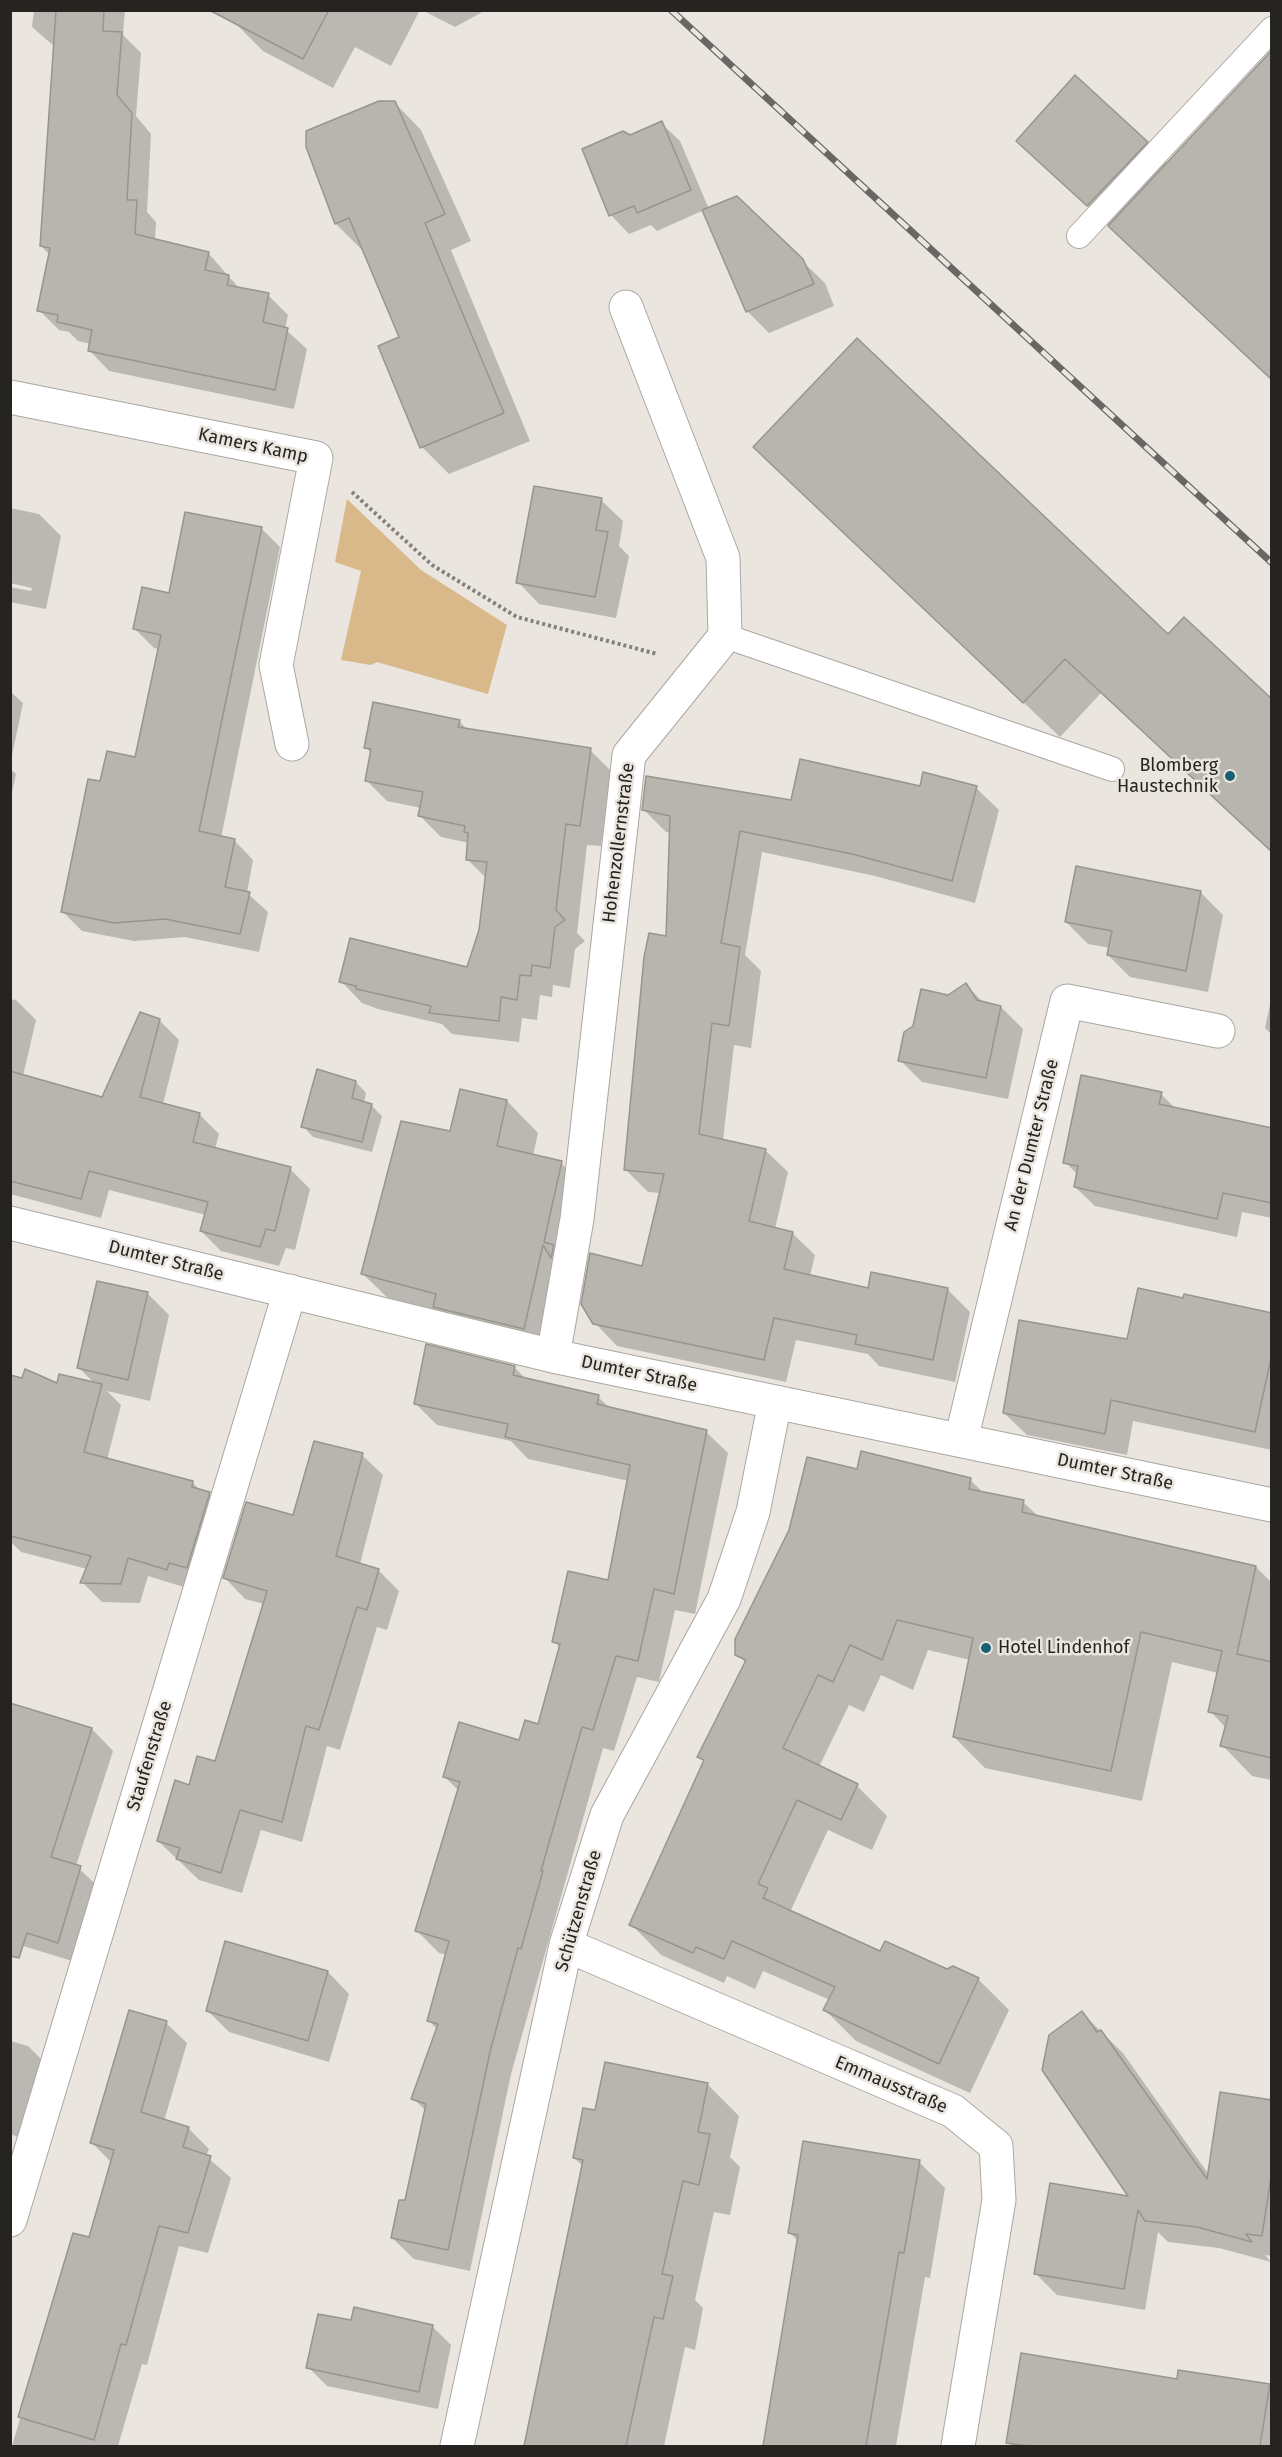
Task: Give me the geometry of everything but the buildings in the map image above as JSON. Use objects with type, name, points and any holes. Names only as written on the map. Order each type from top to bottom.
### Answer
[{"type":"street","points":[[626,307],[723,558],[725,636]]},
{"type":"street","name":"Kamers Kamp","points":[[10,397],[316,458],[276,664],[292,744]]},
{"type":"street","name":"Hohenzollernstraße","points":[[553,1356],[577,1219],[629,755],[725,636]]},
{"type":"street","name":"An der Dumter Straße","points":[[961,1440],[1067,1001],[1218,1031]]},
{"type":"street","name":"Dumter Straße","points":[[10,1223],[553,1356],[1272,1505]]},
{"type":"street","name":"Staufenstraße","points":[[10,2220],[290,1291]]},
{"type":"street","name":"Schützenstraße","points":[[457,2446],[566,1945],[607,1815],[724,1599],[753,1512],[775,1402]]},
{"type":"street","name":"Emmausstraße","points":[[566,1945],[953,2111],[996,2146],[999,2200],[958,2446]]},
{"type":"lane","points":[[1079,236],[1272,29]]},
{"type":"lane","points":[[725,636],[1112,769]]},
{"type":"path","points":[[316,458],[432,565],[517,617],[701,666]]},
{"type":"shaded area","points":[[347,499],[421,570],[507,625],[488,694],[377,662],[371,665],[341,660],[361,571],[335,562]]},
{"type":"railway","points":[[671,10],[1272,563]]},
{"type":"place","name":"Blomberg Haustechnik","points":[[1230,776]]},
{"type":"place","name":"Hotel Lindenhof","points":[[986,1648]]}]
